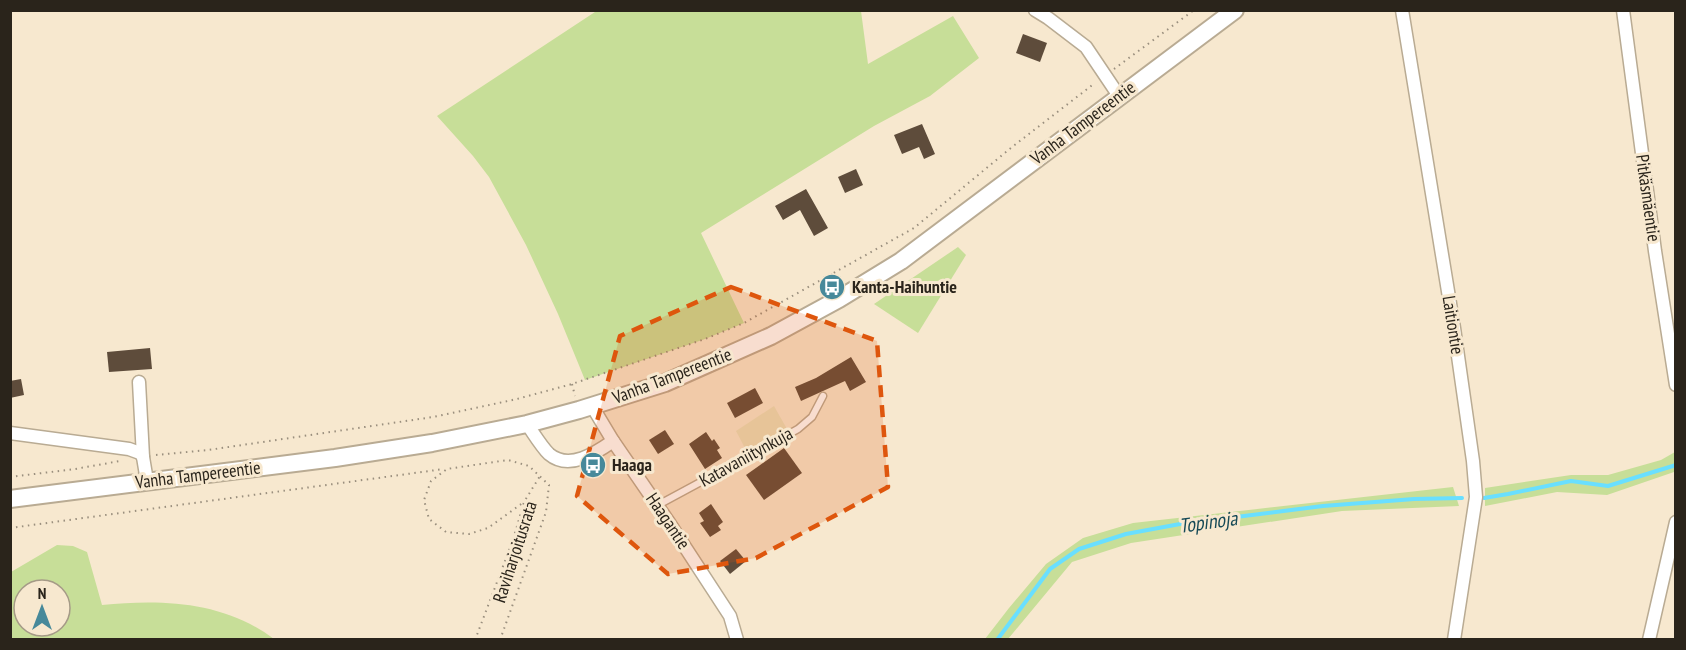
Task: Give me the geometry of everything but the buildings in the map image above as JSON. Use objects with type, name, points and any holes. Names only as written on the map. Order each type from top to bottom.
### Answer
[{"type":"main road","name":"Vanha Tampereentie","points":[[10,499],[432,443],[527,424],[665,383],[771,336],[839,299],[901,261],[1235,10]]},
{"type":"street","points":[[1035,10],[1086,47],[1119,96]]},
{"type":"street","name":"Laitiontie","points":[[1402,10],[1452,317],[1476,497],[1454,639]]},
{"type":"street","name":"Pitkäsmäentie","points":[[1623,10],[1655,251],[1676,385]]},
{"type":"street","points":[[139,382],[143,457],[147,481]]},
{"type":"street","name":"Haagantie","points":[[592,406],[730,616],[737,639]]},
{"type":"street","points":[[527,424],[546,451],[557,460],[570,461],[583,458],[596,453],[613,441]]},
{"type":"street","points":[[10,433],[129,449],[140,453],[143,457]]},
{"type":"street","points":[[1649,639],[1676,522]]},
{"type":"lane","name":"Katavaniitynkuja","points":[[657,505],[798,429],[812,417],[823,396]]},
{"type":"path","points":[[143,457],[208,450],[421,419],[518,399],[572,384],[705,339],[744,323],[914,228],[1012,147],[1194,10]]},
{"type":"path","points":[[831,274],[837,284],[832,287]]},
{"type":"path","points":[[10,528],[508,460],[529,466],[540,476]]},
{"type":"path","points":[[10,477],[120,461]]},
{"type":"path","name":"Raviharjoitusrata","points":[[447,469],[431,481],[424,500],[429,519],[446,532],[469,534],[488,528],[524,501]]},
{"type":"path","name":"Raviharjoitusrata","points":[[475,639],[513,540],[524,501],[540,476],[549,486],[546,512],[500,639]]},
{"type":"highlighted area","points":[[731,287],[877,341],[888,487],[756,558],[668,574],[577,496],[620,336]]},
{"type":"green space","points":[[598,10],[861,11],[868,64],[953,16],[979,58],[930,96],[874,126],[701,233],[744,323],[705,339],[585,380],[526,245],[489,177],[437,116]]},
{"type":"green space","points":[[958,247],[966,255],[918,333],[874,304]]},
{"type":"green space","points":[[1675,452],[1674,472],[1607,495],[1557,492],[1485,506],[1485,488],[1571,475],[1608,475],[1661,460]]},
{"type":"green space","points":[[1453,487],[1459,506],[1342,511],[1131,543],[1072,562],[1008,639],[985,639],[1046,564],[1083,538],[1133,523]]},
{"type":"green space","points":[[57,545],[73,546],[87,552],[102,605],[147,602],[213,610],[255,626],[274,639],[11,639],[11,572]]},
{"type":"sand","points":[[774,406],[787,429],[747,452],[736,431]]},
{"type":"waterway","name":"Topinoja","points":[[1484,498],[1571,481],[1608,486],[1676,465]]},
{"type":"waterway","name":"Topinoja","points":[[997,640],[1050,569],[1079,549],[1126,534],[1180,524],[1323,506],[1462,498]]},
{"type":"place","name":"Kanta-Haihuntie","points":[[832,287]]},
{"type":"place","name":"Haaga","points":[[593,465]]}]
